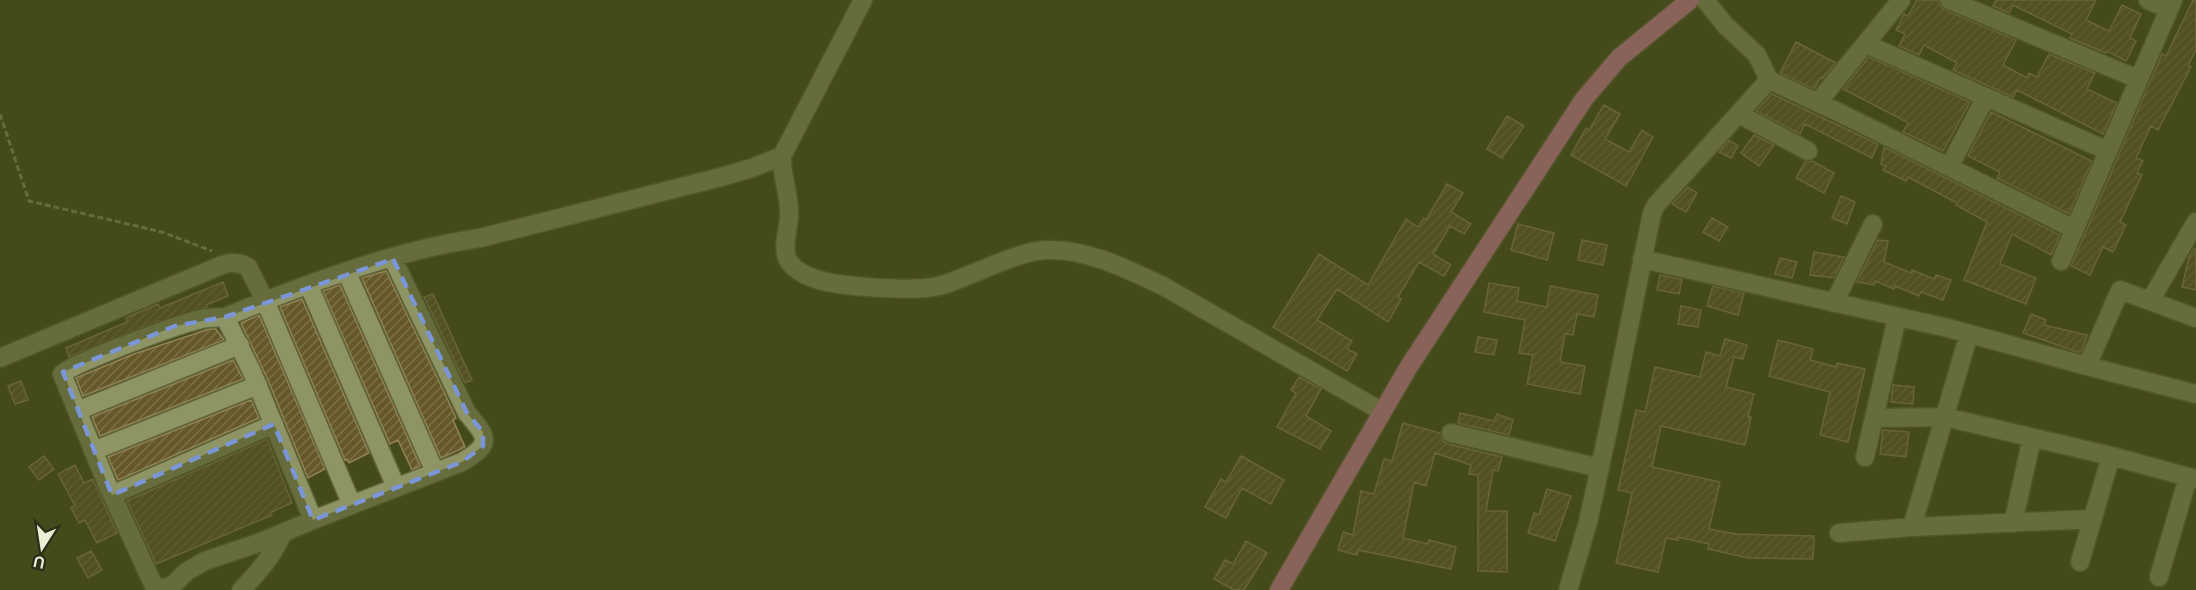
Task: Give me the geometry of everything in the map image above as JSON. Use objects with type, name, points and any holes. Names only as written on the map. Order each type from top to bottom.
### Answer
[{"type":"highway","points":[[1279,590],[1381,411],[1584,99],[1619,58],[1690,0]]},
{"type":"street","points":[[863,0],[782,156],[790,202],[786,255],[790,264],[813,278],[878,287],[917,289],[938,286],[1014,258],[1045,250],[1078,253],[1127,269],[1163,286],[1381,411]]},
{"type":"street","points":[[1705,0],[1725,25],[1757,55],[1769,80],[2074,229]]},
{"type":"street","points":[[1818,102],[1901,0]]},
{"type":"street","points":[[1949,0],[2138,79]]},
{"type":"street","points":[[2061,261],[2171,5],[2148,0]]},
{"type":"street","points":[[1866,44],[2108,151]]},
{"type":"street","points":[[1568,590],[1588,522],[1600,468],[1650,220],[1656,205],[1769,80]]},
{"type":"street","points":[[1949,167],[1986,97]]},
{"type":"street","points":[[1739,114],[1808,151]]},
{"type":"street","points":[[393,259],[467,413],[483,432],[484,440],[477,453],[462,462],[283,533],[205,561],[186,572],[173,585],[160,589],[153,584],[93,451],[62,377],[63,372],[175,326],[207,318],[225,317],[347,273],[448,242],[480,238],[721,177],[782,156]]},
{"type":"street","points":[[2150,301],[2196,222]]},
{"type":"street","points":[[1833,303],[1873,224]]},
{"type":"street","points":[[1642,259],[1969,334],[2196,394]]},
{"type":"street","points":[[0,358],[222,265],[235,263],[248,267],[266,303],[352,504]]},
{"type":"street","points":[[347,273],[435,472]]},
{"type":"street","points":[[309,286],[396,488]]},
{"type":"street","points":[[2087,366],[2120,290],[2196,318]]},
{"type":"street","points":[[225,317],[258,385],[313,520]]},
{"type":"street","points":[[1865,457],[1897,318]]},
{"type":"street","points":[[1912,527],[1969,334]]},
{"type":"street","points":[[77,411],[240,345]]},
{"type":"street","points":[[93,451],[258,385]]},
{"type":"street","points":[[1874,418],[1945,417],[2111,456],[2192,478],[2159,577]]},
{"type":"street","points":[[112,495],[274,424]]},
{"type":"street","points":[[1451,433],[1600,468]]},
{"type":"street","points":[[2013,523],[2032,438]]},
{"type":"street","points":[[2080,562],[2111,456]]},
{"type":"street","points":[[1839,533],[1912,527],[2092,519]]},
{"type":"street","points":[[241,590],[262,569],[283,533]]},
{"type":"path","points":[[0,114],[29,201],[162,232],[207,249],[235,263]]},
{"type":"highlighted area","points":[[393,259],[467,413],[483,432],[483,446],[462,462],[313,520],[274,424],[112,495],[63,372],[175,326],[225,317]]},
{"type":"building","points":[[1917,0],[1938,0],[1940,6],[1945,10],[2016,40],[2003,65],[2027,78],[2029,73],[2037,77],[2049,54],[2095,73],[2087,89],[2117,103],[2103,134],[2017,90],[2013,97],[1953,70],[1957,63],[1924,45],[1919,55],[1899,46],[1905,34],[1896,30],[1904,14],[1908,16]]},
{"type":"building","points":[[1996,0],[2096,0],[2086,20],[2109,31],[2122,5],[2141,14],[2130,38],[2136,41],[2126,61],[2107,51],[2106,53],[2070,38],[2072,34],[2013,5],[2009,13],[1993,6]]},
{"type":"building","points":[[2193,0],[2196,0],[2196,49],[2188,66],[2191,67],[2158,130],[2151,126],[2136,158],[2143,161],[2137,173],[2142,175],[2120,222],[2126,225],[2113,252],[2103,247],[2090,275],[2071,266],[2162,54],[2166,56]]},
{"type":"building","points":[[1796,42],[1836,63],[1823,78],[1821,77],[1814,89],[1780,73]]},
{"type":"building","points":[[1869,57],[1970,102],[1943,151],[1903,132],[1907,122],[1843,89]]},
{"type":"building","points":[[1772,94],[1878,144],[1872,158],[1805,124],[1800,134],[1756,111]]},
{"type":"building","points":[[1604,105],[1620,114],[1605,139],[1629,152],[1642,130],[1653,137],[1626,186],[1571,155],[1586,128],[1589,130]]},
{"type":"building","points":[[1991,112],[2092,161],[2069,214],[1997,178],[2000,172],[1968,156]]},
{"type":"building","points":[[1507,116],[1524,126],[1502,158],[1487,149]]},
{"type":"building","points":[[1754,135],[1774,145],[1759,166],[1741,153]]},
{"type":"building","points":[[1729,140],[1738,146],[1731,158],[1719,152]]},
{"type":"building","points":[[1884,147],[2060,235],[2051,255],[2012,234],[2000,264],[2036,278],[2026,304],[1964,280],[1987,222],[1908,177],[1906,181],[1883,170],[1886,166],[1881,164]]},
{"type":"building","points":[[1812,161],[1834,173],[1824,193],[1796,178],[1805,162]]},
{"type":"building","points":[[1447,184],[1463,193],[1451,212],[1471,224],[1464,234],[1450,226],[1433,254],[1451,265],[1444,276],[1419,262],[1398,297],[1401,299],[1388,322],[1337,289],[1317,320],[1352,341],[1347,349],[1357,354],[1347,371],[1273,327],[1319,254],[1368,285],[1406,219],[1418,227],[1424,218],[1426,220]]},
{"type":"building","points":[[1688,187],[1697,193],[1686,212],[1672,204]]},
{"type":"building","points":[[1841,196],[1855,202],[1847,224],[1832,218]]},
{"type":"building","points":[[1712,218],[1728,227],[1719,241],[1703,232]]},
{"type":"building","points":[[1518,224],[1554,233],[1547,260],[1511,250]]},
{"type":"building","points":[[1582,240],[1607,245],[1603,265],[1578,260]]},
{"type":"building","points":[[1878,240],[1888,241],[1884,262],[1911,273],[1912,270],[1934,279],[1936,275],[1951,280],[1943,300],[1921,292],[1919,296],[1875,281],[1874,285],[1857,282]]},
{"type":"building","points":[[2196,249],[2196,290],[2182,287],[2189,257]]},
{"type":"building","points":[[1814,252],[1844,257],[1834,278],[1810,275]]},
{"type":"building","points":[[1780,258],[1797,262],[1792,278],[1775,274]]},
{"type":"building","points":[[386,271],[456,418],[453,420],[465,447],[441,458],[362,278]]},
{"type":"building","points":[[1660,275],[1682,279],[1679,294],[1657,290]]},
{"type":"building","points":[[223,282],[228,296],[206,305],[207,307],[151,324],[69,357],[66,348],[127,322],[126,318],[158,304],[160,308]]},
{"type":"building","points":[[1489,283],[1519,288],[1517,301],[1547,307],[1550,286],[1598,295],[1594,317],[1577,314],[1573,335],[1565,334],[1560,362],[1585,366],[1580,394],[1527,384],[1533,355],[1519,353],[1525,320],[1484,312]]},
{"type":"building","points":[[340,285],[420,466],[412,470],[398,440],[390,444],[323,291]]},
{"type":"building","points":[[1713,286],[1744,293],[1738,315],[1707,306]]},
{"type":"building","points":[[433,294],[472,380],[465,383],[424,297]]},
{"type":"building","points":[[302,299],[369,453],[349,463],[347,459],[345,460],[280,307]]},
{"type":"building","points":[[1681,306],[1701,310],[1698,327],[1678,324]]},
{"type":"building","points":[[2031,314],[2046,320],[2044,325],[2087,335],[2081,353],[2023,333]]},
{"type":"building","points":[[259,315],[325,469],[308,478],[268,380],[241,323]]},
{"type":"building","points":[[209,329],[216,329],[224,340],[83,396],[76,378],[134,354]]},
{"type":"building","points":[[1478,337],[1497,340],[1494,355],[1475,352]]},
{"type":"building","points":[[1725,339],[1747,345],[1743,359],[1734,357],[1726,387],[1754,394],[1748,417],[1751,417],[1745,445],[1661,426],[1652,467],[1720,482],[1709,529],[1736,534],[1814,536],[1813,559],[1748,558],[1708,549],[1709,544],[1678,537],[1678,540],[1666,538],[1658,572],[1616,563],[1632,493],[1618,490],[1636,410],[1645,412],[1655,367],[1700,377],[1706,352],[1720,356]]},
{"type":"building","points":[[1778,340],[1813,349],[1810,360],[1836,367],[1837,363],[1865,369],[1848,442],[1820,435],[1830,392],[1769,376]]},
{"type":"building","points":[[233,360],[243,379],[100,436],[92,417]]},
{"type":"building","points":[[1299,377],[1321,389],[1306,416],[1331,431],[1320,449],[1277,427],[1296,393],[1291,390]]},
{"type":"building","points":[[21,381],[28,400],[15,404],[8,386]]},
{"type":"building","points":[[1893,385],[1914,387],[1913,404],[1891,402]]},
{"type":"building","points":[[251,400],[259,418],[118,480],[108,457]]},
{"type":"building","points":[[1460,413],[1494,421],[1497,414],[1513,420],[1509,435],[1458,423]]},
{"type":"building","points":[[1403,423],[1440,433],[1443,441],[1448,444],[1502,457],[1498,471],[1493,470],[1486,511],[1507,511],[1507,572],[1478,571],[1478,475],[1469,474],[1471,465],[1435,453],[1426,486],[1414,482],[1403,538],[1428,544],[1429,540],[1456,547],[1451,569],[1358,550],[1357,555],[1338,550],[1343,532],[1353,535],[1361,491],[1374,494],[1384,459],[1392,461]]},
{"type":"building","points":[[1883,430],[1909,432],[1906,457],[1880,454]]},
{"type":"building","points":[[267,439],[292,503],[271,512],[272,515],[156,564],[127,501]]},
{"type":"building","points":[[44,456],[54,469],[39,480],[29,467]]},
{"type":"building","points":[[1241,456],[1284,480],[1271,504],[1242,488],[1226,518],[1205,507],[1221,479],[1226,482]]},
{"type":"building","points":[[75,465],[84,483],[93,479],[117,533],[97,543],[85,520],[79,523],[71,508],[75,506],[58,474]]},
{"type":"building","points":[[1547,489],[1571,496],[1555,541],[1528,533],[1534,513],[1539,515]]},
{"type":"building","points":[[1246,541],[1267,553],[1244,590],[1234,590],[1214,579],[1225,560],[1233,564]]},
{"type":"building","points":[[91,551],[102,570],[88,578],[77,558]]}]
